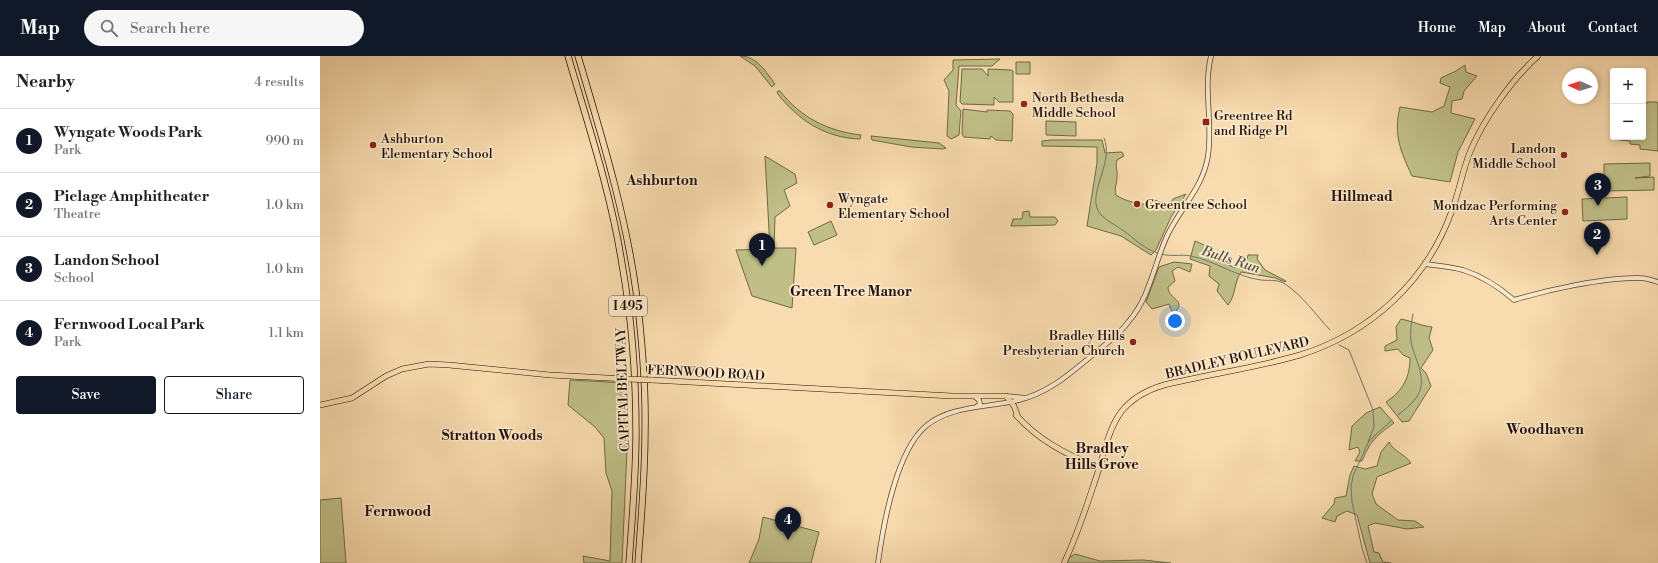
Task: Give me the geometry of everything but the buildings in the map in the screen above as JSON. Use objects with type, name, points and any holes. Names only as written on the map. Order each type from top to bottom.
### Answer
[{"type":"highway","name":"CAPITAL BELTWAY","points":[[568,56],[598,156],[610,205],[622,264],[630,321],[634,373],[636,434],[629,563]]},
{"type":"highway","name":"CAPITAL BELTWAY","points":[[578,56],[620,204],[638,306],[644,366],[646,419],[645,460],[638,563]]},
{"type":"main road","name":"BRADLEY BOULEVARD","points":[[1064,563],[1079,528],[1099,466],[1117,418],[1128,404],[1139,396],[1164,385],[1293,357],[1333,342],[1361,327],[1387,307],[1407,288],[1426,264],[1450,218],[1468,160],[1478,136],[1514,83],[1538,56]]},
{"type":"main road","name":"FERNWOOD ROAD","points":[[320,406],[352,398],[386,376],[402,369],[429,364],[562,376],[973,396],[1006,396]]},
{"type":"main road","name":"FERNWOOD ROAD","points":[[980,396],[1004,399],[1010,402]]},
{"type":"main road","points":[[1006,396],[1010,402],[1013,412],[1030,430],[1072,456],[1099,466]]},
{"type":"street","points":[[878,563],[882,533],[891,496],[905,456],[913,440],[927,425],[940,416],[1026,398],[1046,389],[1068,375],[1125,327],[1134,316],[1143,300],[1169,231],[1196,190],[1206,166],[1209,151],[1210,128],[1207,83],[1212,56]]},
{"type":"street","points":[[1426,264],[1464,271],[1492,284],[1514,300],[1599,282],[1638,278],[1658,282]]},
{"type":"street","points":[[973,396],[979,400],[980,403],[976,408]]},
{"type":"street","points":[[1006,396],[1026,398]]},
{"type":"shaded area","points":[[740,56],[756,62],[775,84],[772,87],[755,66]]},
{"type":"shaded area","points":[[1000,59],[992,66],[959,66],[956,105],[961,111],[959,135],[951,139],[947,136],[949,91],[944,80],[953,70],[953,60]]},
{"type":"shaded area","points":[[1016,62],[1030,62],[1030,74],[1016,74]]},
{"type":"shaded area","points":[[1465,65],[1466,72],[1477,76],[1464,91],[1462,99],[1452,101],[1451,113],[1475,119],[1458,152],[1450,182],[1412,176],[1404,159],[1399,143],[1397,126],[1400,107],[1432,112],[1444,106],[1450,87],[1440,83],[1441,78]]},
{"type":"shaded area","points":[[962,69],[982,69],[988,76],[988,69],[1013,71],[1013,102],[999,102],[994,97],[994,105],[962,104],[960,102]]},
{"type":"shaded area","points":[[780,91],[797,109],[816,122],[837,130],[861,135],[860,139],[835,135],[813,126],[785,103],[777,93]]},
{"type":"shaded area","points":[[1657,102],[1658,104],[1658,151],[1640,149],[1640,145],[1630,144],[1630,141],[1619,140],[1646,140],[1647,103]]},
{"type":"shaded area","points":[[963,109],[987,112],[987,110],[1010,111],[1013,114],[1012,141],[996,140],[991,136],[990,139],[964,137],[962,134]]},
{"type":"shaded area","points":[[1046,121],[1076,122],[1076,136],[1046,135]]},
{"type":"shaded area","points":[[871,136],[939,143],[946,148],[911,147],[872,140]]},
{"type":"shaded area","points":[[1102,140],[1105,153],[1122,152],[1124,156],[1116,162],[1117,175],[1115,190],[1116,195],[1124,199],[1149,205],[1154,200],[1169,205],[1173,199],[1186,194],[1171,217],[1156,250],[1151,255],[1121,236],[1087,226],[1097,163],[1097,147],[1042,146],[1042,141]]},
{"type":"shaded area","points":[[765,156],[795,174],[797,183],[784,190],[790,206],[775,217],[774,248],[796,248],[792,308],[752,296],[736,250],[770,249]]},
{"type":"shaded area","points":[[1650,163],[1650,176],[1635,178],[1654,177],[1654,190],[1604,191],[1604,164]]},
{"type":"shaded area","points":[[1627,197],[1627,219],[1583,221],[1582,199]]},
{"type":"shaded area","points":[[1029,211],[1030,217],[1055,217],[1058,221],[1055,225],[1011,226],[1013,219],[1022,219],[1023,212]]},
{"type":"shaded area","points":[[831,221],[837,235],[814,245],[808,232]]},
{"type":"shaded area","points":[[1195,241],[1213,249],[1212,258],[1233,267],[1245,267],[1248,255],[1258,255],[1257,259],[1265,270],[1286,281],[1241,272],[1231,301],[1228,305],[1217,291],[1219,284],[1209,276],[1210,266],[1190,259]]},
{"type":"shaded area","points":[[1174,262],[1192,264],[1190,272],[1178,267],[1172,271],[1175,281],[1168,287],[1171,295],[1179,306],[1173,314],[1169,304],[1152,309],[1146,302],[1159,267]]},
{"type":"shaded area","points":[[1401,319],[1432,327],[1429,338],[1433,350],[1421,368],[1426,373],[1431,386],[1409,421],[1402,422],[1386,402],[1397,393],[1404,383],[1409,371],[1410,358],[1403,355],[1398,349],[1385,351],[1385,346],[1397,340],[1396,327]]},
{"type":"shaded area","points":[[570,380],[628,383],[628,428],[622,563],[584,563],[583,556],[610,561],[612,491],[606,473],[604,438],[595,427],[568,405]]},
{"type":"shaded area","points":[[1380,407],[1394,423],[1375,439],[1368,448],[1362,461],[1355,461],[1360,452],[1358,447],[1349,450],[1352,426],[1366,413]]},
{"type":"shaded area","points":[[1389,442],[1411,463],[1377,477],[1372,494],[1376,504],[1398,520],[1415,521],[1424,527],[1407,529],[1375,523],[1368,526],[1374,552],[1379,553],[1383,562],[1391,563],[1370,563],[1357,515],[1347,511],[1337,516],[1335,522],[1322,518],[1334,504],[1335,498],[1346,496],[1350,475],[1354,466],[1365,469],[1377,466],[1381,452]]},
{"type":"shaded area","points":[[341,498],[346,563],[320,563],[320,500]]},
{"type":"shaded area","points":[[763,517],[819,532],[811,563],[749,563],[759,539]]},
{"type":"shaded area","points":[[1075,554],[1100,561],[1143,560],[1171,563],[1066,563],[1070,557]]},
{"type":"waterway","name":"Bulls Run","points":[[1104,138],[1106,158],[1097,189],[1097,207],[1101,215],[1106,219],[1144,246],[1158,253]]},
{"type":"waterway","name":"Bulls Run","points":[[1161,254],[1184,255],[1200,258],[1243,276],[1261,280],[1282,282],[1303,299],[1330,330]]},
{"type":"waterway","points":[[1398,415],[1410,405],[1420,391],[1420,370],[1411,342],[1413,314]]},
{"type":"waterway","name":"Bulls Run","points":[[1339,345],[1349,350],[1373,410],[1374,427],[1368,442]]},
{"type":"waterway","points":[[1367,563],[1362,548],[1352,502],[1351,487],[1353,476],[1367,445],[1371,439],[1392,420]]},
{"type":"place","name":"North Bethesda Middle School","points":[[1024,104]]},
{"type":"place","name":"Greentree Rd and Ridge Pl","points":[[1206,122]]},
{"type":"place","name":"Ashburton Elementary School","points":[[373,145]]},
{"type":"place","name":"Landon Middle School","points":[[1564,155]]},
{"type":"place","name":"Greentree School","points":[[1137,204]]},
{"type":"place","name":"Wyngate Elementary School","points":[[830,205]]},
{"type":"place","name":"Landon School","points":[[1598,206]]},
{"type":"place","name":"Mondzac Performing Arts Center","points":[[1565,212]]},
{"type":"place","name":"Pielage Amphitheater","points":[[1597,255]]},
{"type":"place","name":"Wyngate Woods Park","points":[[762,266]]},
{"type":"place","name":"Bradley Hills Presbyterian Church","points":[[1133,342]]},
{"type":"place","name":"Fernwood Local Park","points":[[788,540]]},
{"type":"district","name":"Ashburton","points":[[662,180]]},
{"type":"district","name":"Hillmead","points":[[1362,196]]},
{"type":"district","name":"Green Tree Manor","points":[[851,291]]},
{"type":"district","name":"Woodhaven","points":[[1545,429]]},
{"type":"district","name":"Stratton Woods","points":[[492,435]]},
{"type":"district","name":"Bradley Hills Grove","points":[[1102,456]]},
{"type":"district","name":"Fernwood","points":[[398,511]]}]
